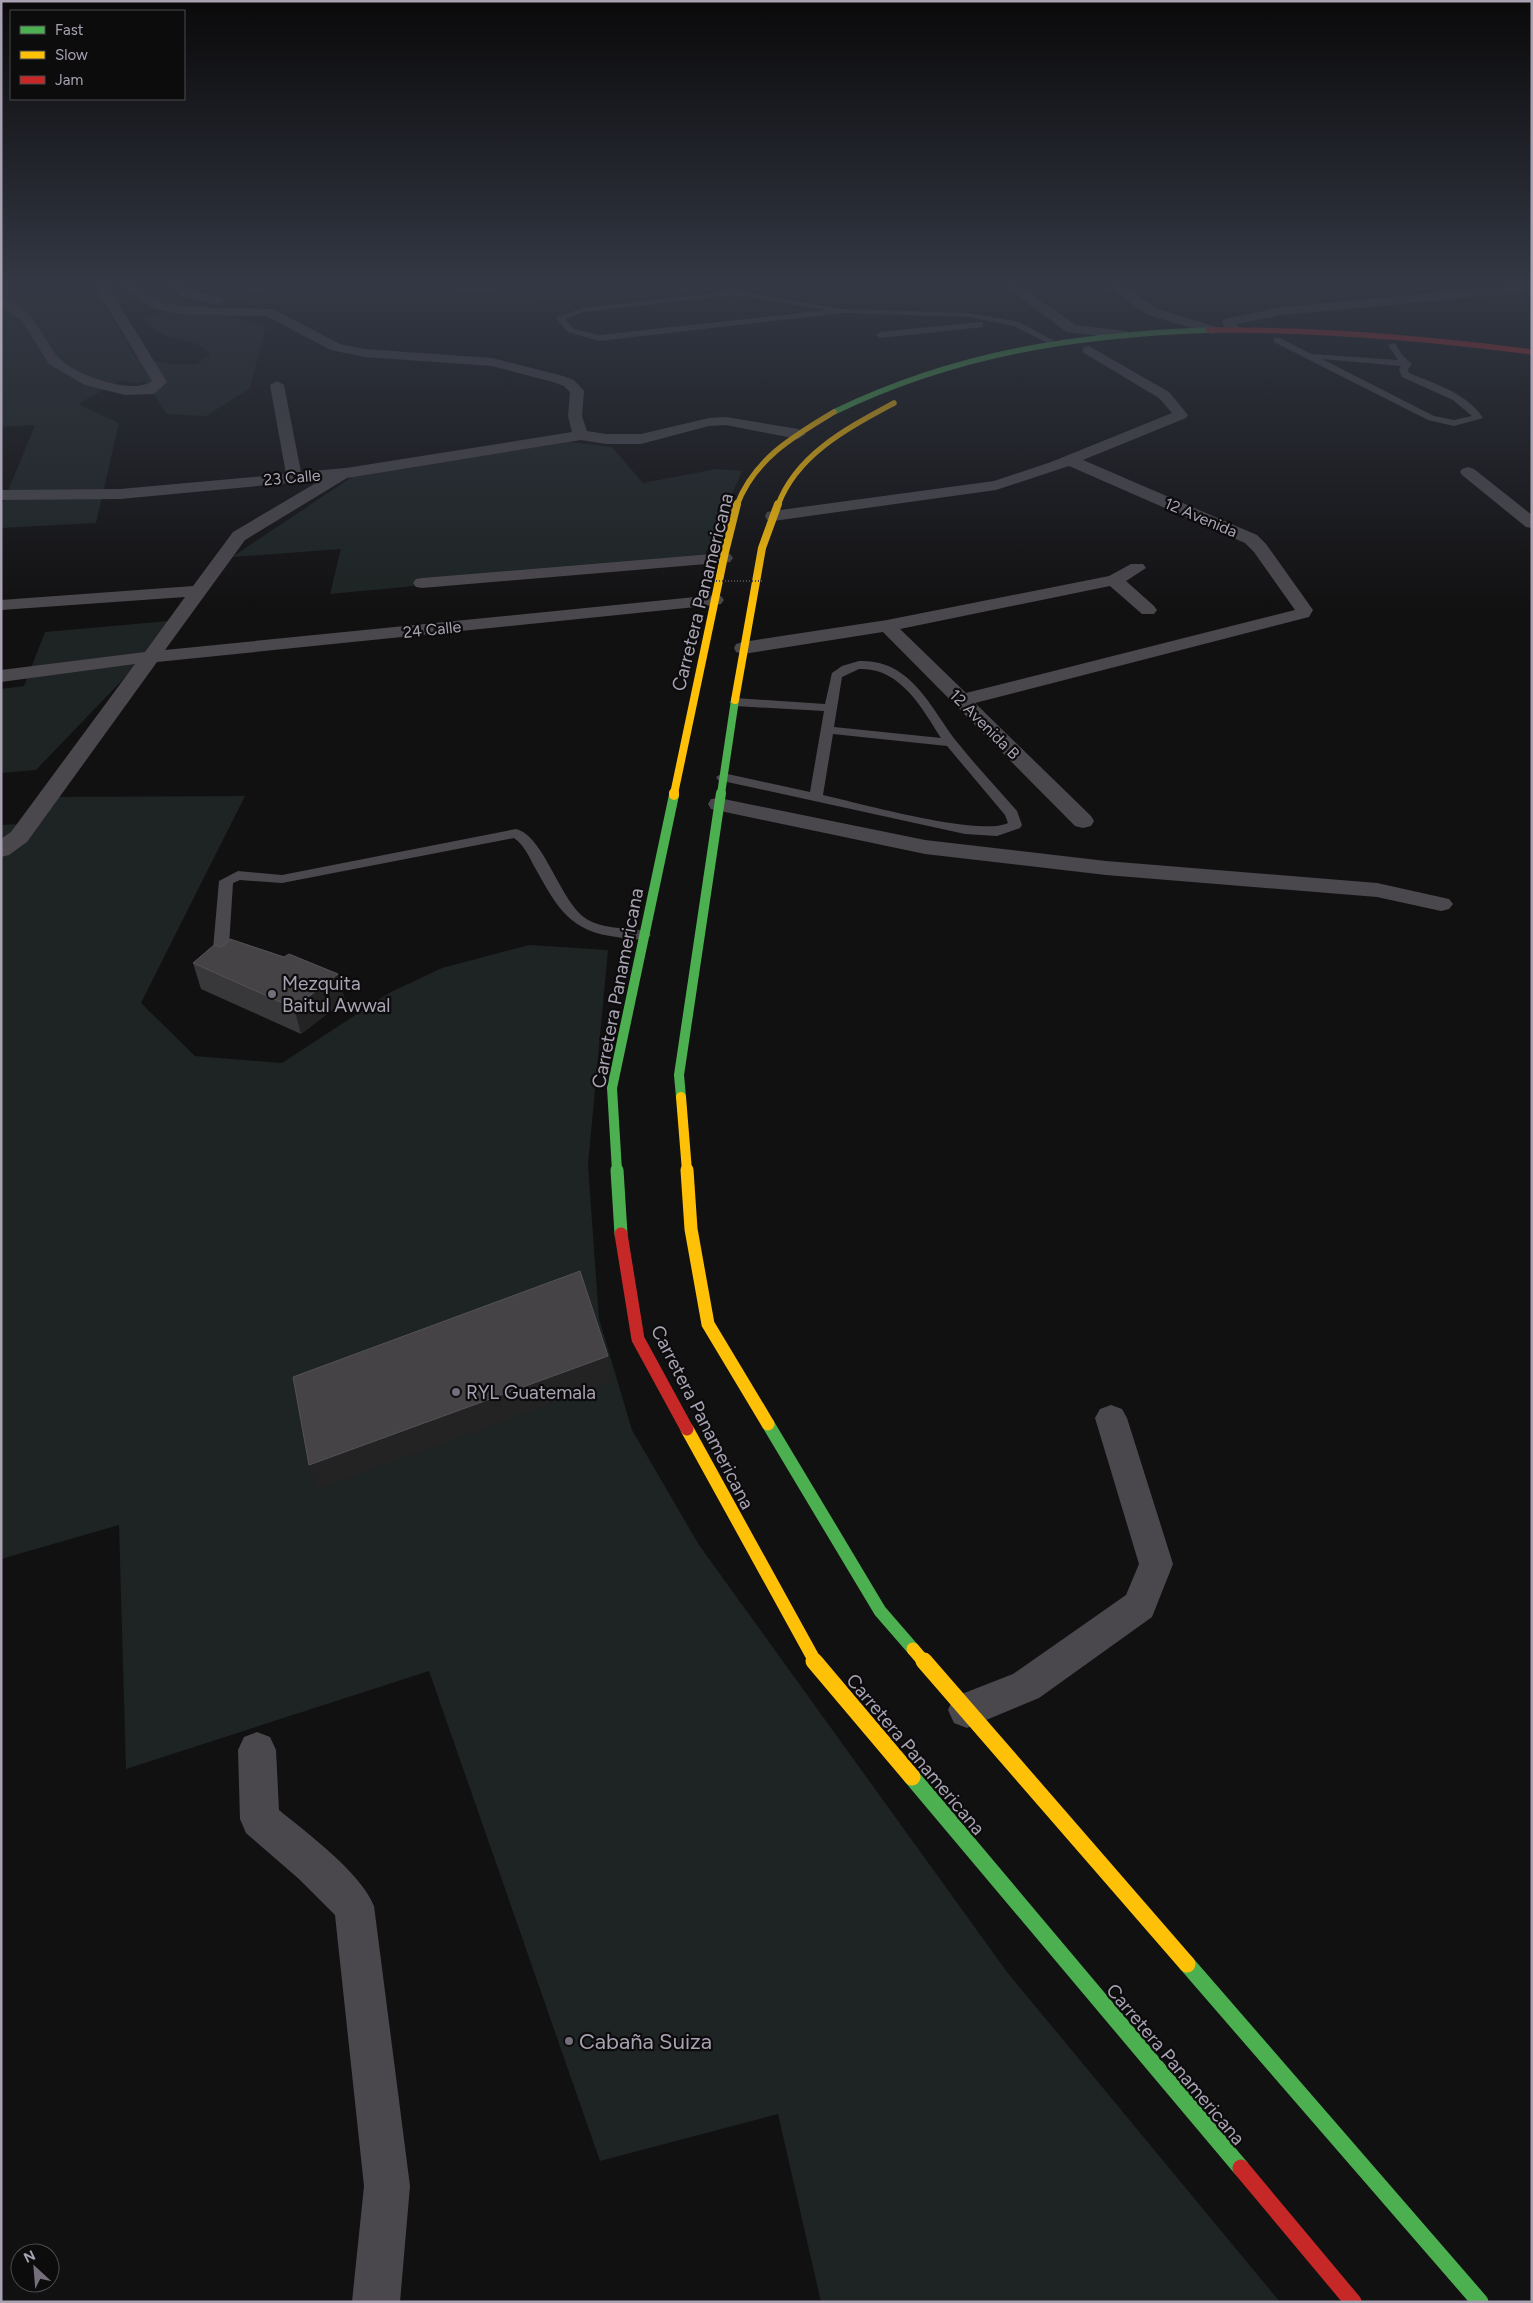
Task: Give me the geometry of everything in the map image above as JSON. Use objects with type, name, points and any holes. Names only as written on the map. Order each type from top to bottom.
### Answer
[{"type":"highway","name":"Carretera Panamericana","points":[[879,390],[832,413],[798,434],[769,458],[746,483],[724,558],[612,1088],[621,1242],[638,1339],[810,1656],[1353,2302]]},
{"type":"highway","points":[[901,400],[845,430],[811,456],[785,486],[762,548],[743,648],[679,1075],[691,1229],[708,1324],[880,1611],[1480,2302]]},
{"type":"street","points":[[123,390],[149,390]]},
{"type":"street","points":[[279,390],[294,476]]},
{"type":"street","points":[[576,390],[575,416],[581,435]]},
{"type":"street","points":[[774,516],[996,485],[1069,460],[1181,416],[1164,395],[1156,390]]},
{"type":"street","name":"23 Calle","points":[[1,495],[120,494],[294,476],[346,473],[581,435],[606,439],[641,439],[708,422],[726,421],[798,434]]},
{"type":"street","name":"12 Avenida","points":[[962,700],[1299,616],[1304,610],[1260,548],[1251,539],[1069,460]]},
{"type":"street","points":[[1468,472],[1532,523]]},
{"type":"street","points":[[1,850],[19,837],[239,536],[346,473]]},
{"type":"street","points":[[1511,506],[1532,506]]},
{"type":"street","points":[[422,583],[724,558]]},
{"type":"street","points":[[743,648],[887,626],[1114,580],[1137,568]]},
{"type":"street","points":[[1114,580],[1148,610]]},
{"type":"street","points":[[1,605],[198,591]]},
{"type":"street","name":"24 Calle","points":[[1,676],[149,657],[715,600]]},
{"type":"street","name":"12 Avenida B","points":[[887,626],[1083,822]]},
{"type":"street","points":[[719,804],[925,847],[1106,868],[1377,890],[1441,904]]},
{"type":"street","points":[[967,1710],[1026,1686],[1140,1606],[1156,1564],[1111,1418]]},
{"type":"street","points":[[257,1750],[260,1819],[313,1865],[354,1906],[387,2186],[376,2302]]},
{"type":"lane","points":[[1376,390],[1431,418],[1454,423],[1478,418],[1476,411],[1453,396],[1440,390]]},
{"type":"lane","points":[[723,777],[816,799],[992,834],[1005,831],[1015,825],[1012,814],[951,743],[922,699],[898,673],[878,666],[861,665],[842,669],[836,676],[816,799]]},
{"type":"lane","points":[[735,702],[831,708]]},
{"type":"lane","points":[[827,730],[951,743]]},
{"type":"lane","points":[[257,955],[221,949],[226,881],[238,875],[282,879],[516,833],[525,837],[567,910],[580,922],[594,928],[643,935]]},
{"type":"path","points":[[707,581],[764,581]]},
{"type":"shaded area","points":[[1,390],[103,390],[78,404],[119,423],[96,523],[1,528],[1,508],[35,425],[1,427]]},
{"type":"shaded area","points":[[151,390],[246,390],[206,416],[167,414]]},
{"type":"shaded area","points":[[569,442],[612,447],[643,483],[716,469],[742,471],[703,559],[330,594],[341,549],[232,557],[355,475]]},
{"type":"shaded area","points":[[180,620],[36,770],[1,773],[1,689],[24,686],[45,632]]},
{"type":"shaded area","points":[[245,796],[141,1003],[195,1056],[282,1063],[389,993],[442,968],[529,945],[608,950],[588,1165],[599,1319],[632,1430],[699,1545],[1007,1972],[1280,2302],[821,2302],[778,2114],[600,2161],[429,1671],[126,1769],[119,1525],[1,1559],[1,825],[41,823],[56,797]]},
{"type":"building","points":[[230,939],[284,957],[289,954],[338,974],[294,1008],[193,963],[214,945],[222,947]]},
{"type":"building","name":"RYL Guatemala","points":[[580,1271],[608,1356],[309,1465],[293,1377]]},
{"type":"traffic: fast","points":[[834,412],[880,390]]},
{"type":"traffic: fast","points":[[681,1097],[679,1075],[735,700]]},
{"type":"traffic: fast","points":[[621,1234],[612,1088],[674,795]]},
{"type":"traffic: fast","points":[[768,1424],[880,1611],[913,1649]]},
{"type":"traffic: fast","points":[[912,1777],[1241,2168]]},
{"type":"traffic: fast","points":[[1187,1964],[1480,2302]]},
{"type":"traffic: slow","points":[[735,700],[762,548],[785,486],[811,456],[845,430],[894,403]]},
{"type":"traffic: slow","points":[[674,795],[725,552],[741,495],[754,472],[774,452],[798,434],[834,412]]},
{"type":"traffic: slow","points":[[681,1097],[691,1229],[708,1324],[768,1424]]},
{"type":"traffic: slow","points":[[687,1429],[810,1656],[912,1777]]},
{"type":"traffic: slow","points":[[913,1649],[1187,1964]]},
{"type":"traffic: jam","points":[[621,1234],[638,1339],[687,1429]]},
{"type":"traffic: jam","points":[[1241,2168],[1353,2302]]},
{"type":"place","name":"Mezquita Baitul Awwal","points":[[272,994]]},
{"type":"place","name":"RYL Guatemala","points":[[456,1392]]},
{"type":"place","name":"Cabaña Suiza","points":[[569,2041]]}]
